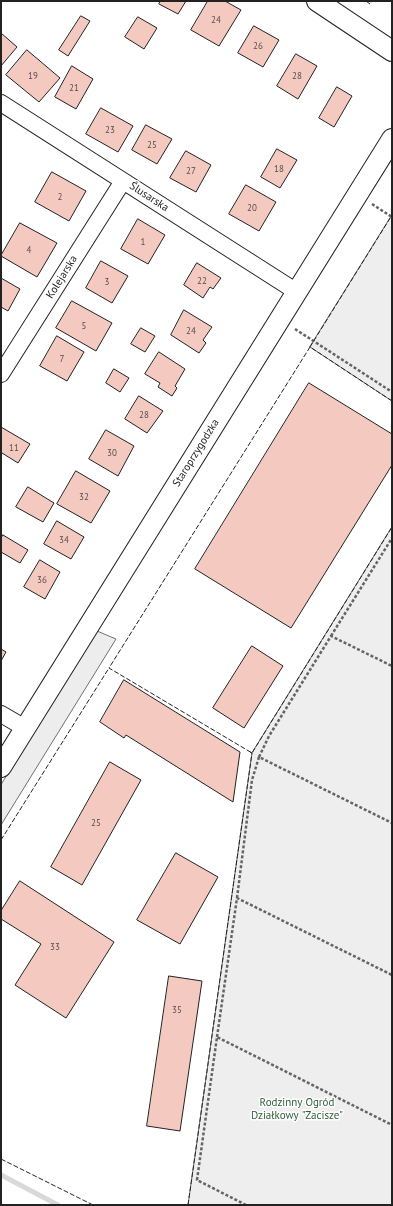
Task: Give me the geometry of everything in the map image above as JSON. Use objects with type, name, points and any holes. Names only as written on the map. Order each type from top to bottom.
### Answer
[{"type":"street","points":[[317,1],[392,51]]},
{"type":"street","name":"Ślusarska","points":[[1,103],[297,292]]},
{"type":"street","name":"Staroprzygodzka","points":[[1,767],[392,139]]},
{"type":"street","name":"Kolejarska","points":[[1,374],[122,181]]},
{"type":"street","points":[[1,714],[25,728]]},
{"type":"path","points":[[314,341],[392,392]]},
{"type":"path","points":[[246,1205],[197,1180],[237,898],[252,780],[258,757],[269,736],[392,538]]},
{"type":"path","points":[[331,636],[392,666]]},
{"type":"path","points":[[258,757],[392,823]]},
{"type":"path","points":[[237,898],[392,975]]},
{"type":"path","points":[[217,1037],[392,1125]]},
{"type":"green space","points":[[392,215],[392,401],[310,347]]},
{"type":"green space","name":"Rodzinny Ogród Działkowy \"Zacisze\"","points":[[392,527],[392,1205],[188,1205],[252,753]]},
{"type":"shaded area","points":[[97,631],[116,639],[1,825],[1,785]]},
{"type":"building","points":[[161,1],[186,1],[178,14],[159,4]]},
{"type":"building","points":[[208,1],[225,1],[241,10],[219,46],[191,30]]},
{"type":"building","points":[[81,16],[90,21],[68,56],[59,50]]},
{"type":"building","points":[[138,17],[157,28],[144,49],[125,37]]},
{"type":"building","points":[[254,26],[279,40],[263,67],[238,53]]},
{"type":"building","points":[[1,33],[17,47],[1,66]]},
{"type":"building","points":[[27,50],[60,78],[39,102],[6,75]]},
{"type":"building","points":[[296,54],[317,66],[298,99],[277,86]]},
{"type":"building","points":[[72,66],[93,79],[76,109],[55,97]]},
{"type":"building","points":[[337,87],[352,96],[334,127],[319,118]]},
{"type":"building","points":[[101,108],[133,126],[118,152],[86,134]]},
{"type":"building","points":[[146,125],[172,139],[157,164],[132,150]]},
{"type":"building","points":[[277,149],[297,160],[280,188],[261,177]]},
{"type":"building","points":[[186,151],[211,165],[196,192],[170,178]]},
{"type":"building","points":[[52,172],[86,191],[69,221],[35,202]]},
{"type":"building","points":[[246,185],[276,202],[259,231],[229,214]]},
{"type":"building","points":[[138,219],[165,235],[148,264],[121,249]]},
{"type":"building","points":[[20,223],[57,243],[37,277],[1,256]]},
{"type":"building","points":[[101,261],[128,276],[112,303],[86,288]]},
{"type":"building","points":[[197,263],[221,278],[213,289],[210,287],[203,298],[184,285]]},
{"type":"building","points":[[1,278],[20,289],[8,311],[1,307]]},
{"type":"building","points":[[72,301],[112,323],[96,351],[56,328]]},
{"type":"building","points":[[184,310],[212,327],[203,340],[206,343],[199,353],[171,335]]},
{"type":"building","points":[[141,328],[155,336],[145,352],[131,344]]},
{"type":"building","points":[[57,336],[84,352],[67,381],[40,366]]},
{"type":"building","points":[[159,352],[185,369],[175,386],[177,388],[172,396],[158,387],[160,383],[145,374]]},
{"type":"building","points":[[114,369],[129,378],[120,392],[106,383]]},
{"type":"building","points":[[309,383],[392,434],[392,465],[291,628],[195,569]]},
{"type":"building","points":[[139,396],[163,411],[147,433],[125,419]]},
{"type":"building","points":[[1,427],[30,444],[18,463],[2,453],[1,454]]},
{"type":"building","points":[[106,430],[134,446],[118,476],[89,459]]},
{"type":"building","points":[[76,471],[110,491],[91,523],[57,504]]},
{"type":"building","points":[[28,487],[54,503],[43,522],[16,507]]},
{"type":"building","points":[[57,521],[84,537],[71,559],[44,544]]},
{"type":"building","points":[[3,535],[28,550],[20,563],[1,552],[1,539]]},
{"type":"building","points":[[40,560],[60,572],[45,599],[24,587]]},
{"type":"building","points":[[252,646],[283,666],[244,728],[213,708]]},
{"type":"building","points":[[1,649],[6,652],[1,661]]},
{"type":"building","points":[[124,680],[240,752],[233,802],[126,735],[124,738],[100,722]]},
{"type":"building","points":[[110,762],[141,780],[82,885],[51,867]]},
{"type":"building","points":[[176,853],[218,877],[180,944],[137,920]]},
{"type":"building","points":[[20,881],[114,942],[66,1018],[15,985],[41,944],[1,919],[1,911]]},
{"type":"building","points":[[169,976],[202,981],[180,1131],[147,1126]]},
{"type":"waterway","points":[[1,1175],[58,1205]]},
{"type":"fence","points":[[366,1],[370,4],[372,1]]},
{"type":"fence","points":[[310,347],[392,215]]},
{"type":"fence","points":[[392,401],[310,347],[109,668],[252,753],[392,527]]},
{"type":"fence","points":[[1,840],[109,668]]},
{"type":"fence","points":[[188,1205],[252,753],[250,752]]},
{"type":"fence","points":[[1,1159],[93,1205]]}]
